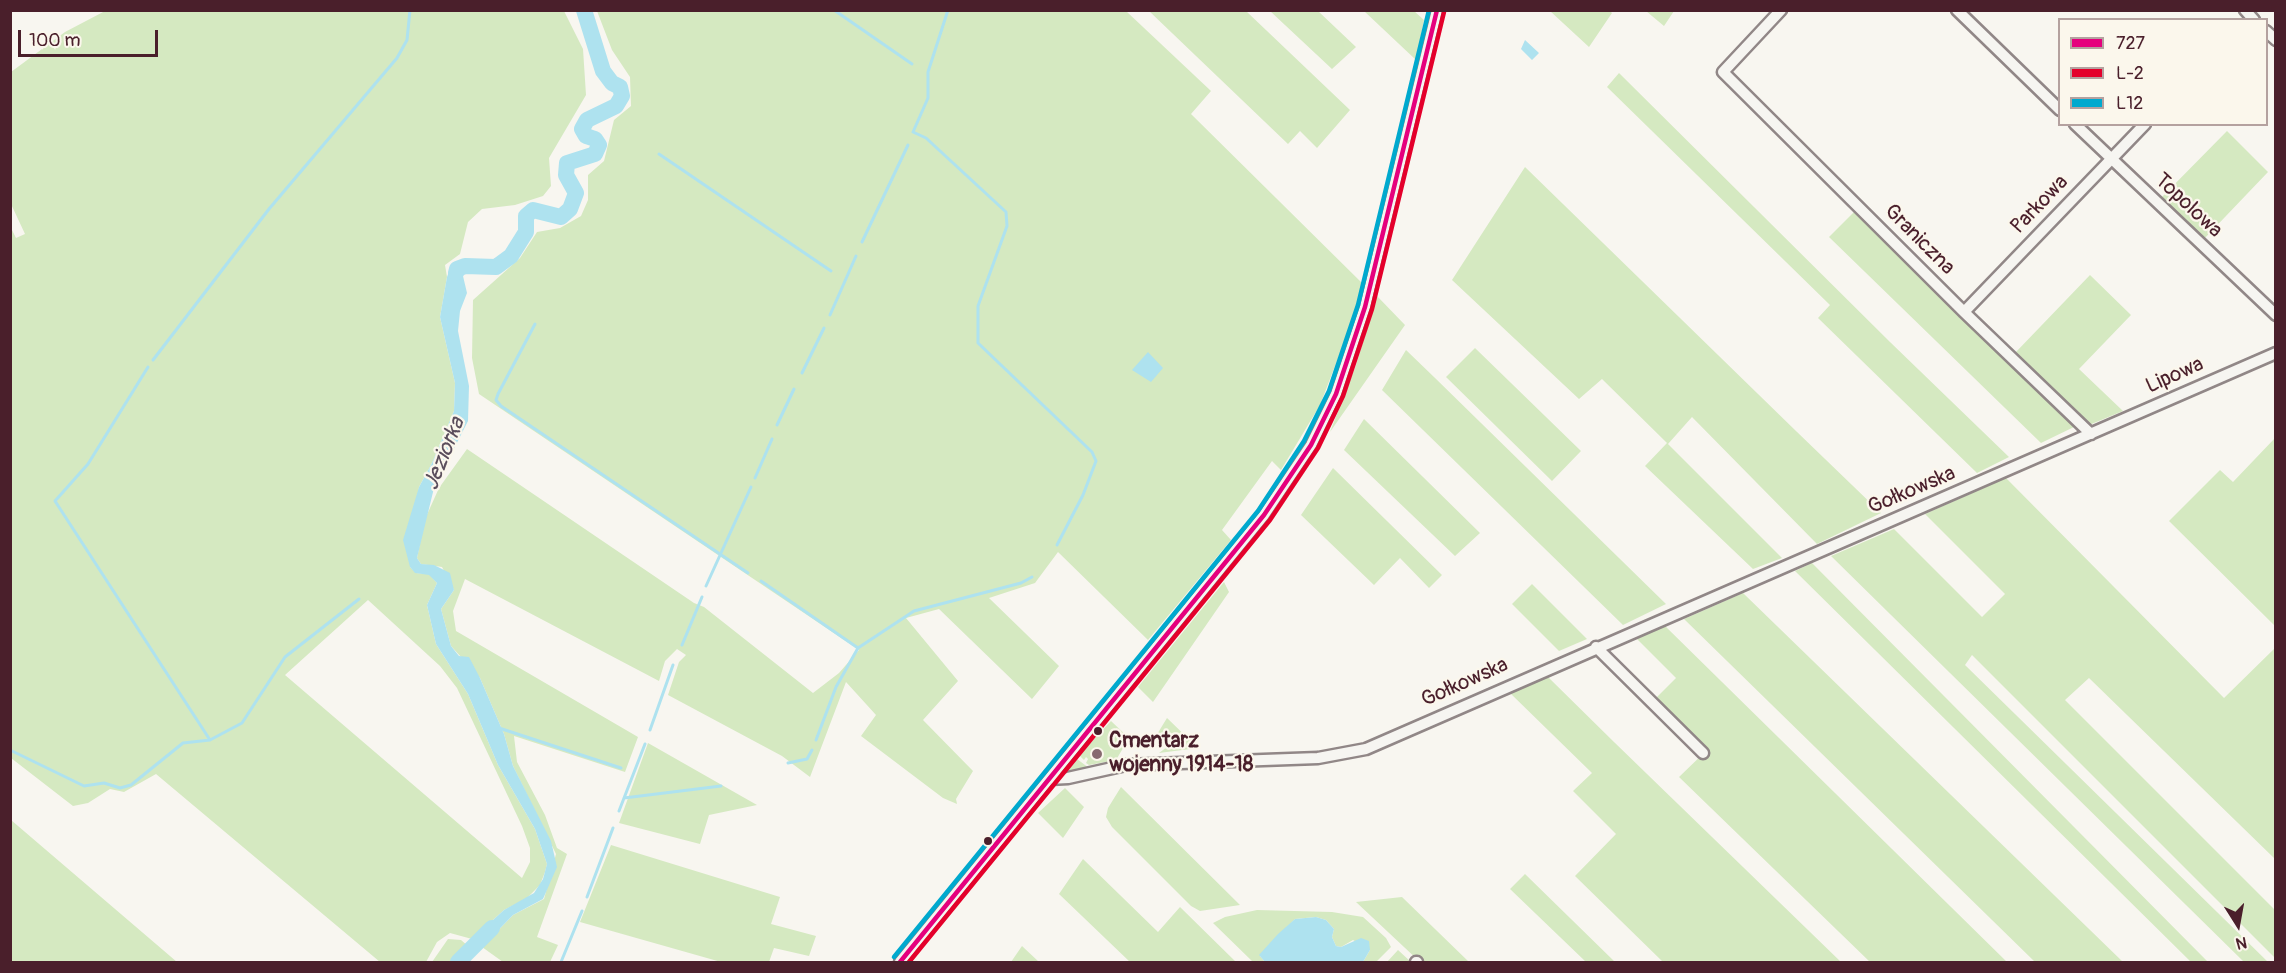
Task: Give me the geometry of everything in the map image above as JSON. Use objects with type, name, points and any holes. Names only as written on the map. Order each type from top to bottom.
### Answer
[{"type":"street","points":[[900,963],[1264,515],[1299,466],[1322,424],[1349,359],[1365,307],[1437,10]]},
{"type":"street","name":"Graniczna","points":[[1781,10],[1722,72],[1964,312],[2091,434]]},
{"type":"street","points":[[1958,10],[2058,108]]},
{"type":"street","name":"Topolowa","points":[[2077,126],[2276,315]]},
{"type":"street","name":"Parkowa","points":[[1964,312],[2143,126]]},
{"type":"street","name":"Lipowa","points":[[2091,434],[2276,353]]},
{"type":"street","name":"Gołkowska","points":[[1049,779],[1068,778],[1126,765],[1317,759],[1350,753],[1379,743],[1596,646],[2091,434]]},
{"type":"street","points":[[1596,646],[1703,753]]},
{"type":"green space","points":[[105,11],[564,11],[583,49],[586,95],[549,158],[551,186],[543,196],[515,205],[482,209],[468,222],[460,254],[445,265],[447,277],[440,317],[455,383],[454,411],[419,487],[410,567],[416,573],[429,574],[437,583],[427,605],[436,644],[468,694],[498,765],[535,829],[547,864],[540,885],[526,899],[504,910],[472,939],[450,933],[437,942],[426,962],[380,962],[156,774],[124,792],[110,789],[88,803],[73,806],[11,758],[11,228],[16,238],[25,234],[11,204],[11,72],[65,32]],"holes":[[[368,600],[440,666],[457,688],[522,826],[530,848],[530,862],[522,878],[285,675]]]},
{"type":"green space","points":[[597,11],[1126,11],[1211,91],[1191,114],[1362,283],[1353,319],[1320,405],[1281,470],[1272,461],[1222,530],[1231,540],[1148,640],[1058,552],[1035,583],[989,598],[1059,666],[1032,699],[939,609],[906,618],[958,681],[923,720],[973,771],[956,799],[957,804],[943,798],[861,736],[876,715],[846,682],[810,777],[782,756],[668,695],[679,662],[686,655],[677,649],[665,661],[659,681],[465,579],[453,611],[456,631],[638,737],[625,772],[514,736],[517,762],[545,815],[557,848],[567,854],[537,937],[558,945],[550,962],[503,962],[482,947],[513,915],[544,899],[556,854],[513,766],[504,734],[480,678],[451,646],[441,609],[454,590],[442,567],[421,564],[417,558],[425,519],[439,488],[467,449],[694,603],[704,607],[813,693],[839,673],[859,650],[479,394],[472,358],[473,300],[520,258],[537,232],[560,228],[581,216],[588,200],[588,175],[604,161],[614,120],[631,106],[630,77],[612,50]]},
{"type":"green space","points":[[1149,11],[1246,11],[1350,110],[1317,148],[1300,131],[1288,144]]},
{"type":"green space","points":[[1270,11],[1318,11],[1356,47],[1332,69]]},
{"type":"green space","points":[[1364,11],[1414,11],[1424,20],[1416,60]]},
{"type":"green space","points":[[1550,11],[1610,11],[1612,13],[1589,47]]},
{"type":"green space","points":[[1646,11],[1674,11],[1664,26]]},
{"type":"green space","points":[[1619,73],[2009,457],[1977,473],[1818,318],[1830,305],[1607,87]]},
{"type":"green space","points":[[2227,131],[2268,172],[2204,239],[2161,198]]},
{"type":"green space","points":[[1525,167],[1881,513],[1817,544],[1692,417],[1668,444],[1782,558],[1753,569],[1645,466],[1667,443],[1602,379],[1579,399],[1452,280]]},
{"type":"green space","points":[[1854,212],[2076,426],[2041,443],[1829,237]]},
{"type":"green space","points":[[2090,275],[2131,315],[2079,369],[2123,411],[2089,425],[2015,353]]},
{"type":"green space","points":[[1377,296],[1405,325],[1330,432],[1356,365]]},
{"type":"green space","points":[[1475,348],[1581,451],[1552,481],[1446,377]]},
{"type":"green space","points":[[1406,350],[1666,604],[1623,625],[1382,390]]},
{"type":"green space","points":[[1364,419],[1480,533],[1455,556],[1344,450]]},
{"type":"green space","points":[[2275,438],[2275,626],[2169,521],[2220,470],[2233,482]]},
{"type":"green space","points":[[1333,468],[1442,575],[1429,588],[1400,558],[1374,585],[1301,515]]},
{"type":"green space","points":[[2006,478],[2224,698],[2275,648],[2275,859],[2089,678],[2065,700],[2275,910],[2275,958],[1972,655],[1965,665],[2268,962],[2244,962],[1831,556],[1894,529],[1982,617],[2005,594],[1925,514]]},
{"type":"green space","points":[[1812,563],[2208,962],[2191,962],[1795,571]]},
{"type":"green space","points":[[1224,582],[1229,592],[1153,702],[1138,687]]},
{"type":"green space","points":[[1532,584],[1587,639],[1559,651],[1512,604]]},
{"type":"green space","points":[[1743,593],[2123,962],[2035,962],[1684,619]]},
{"type":"green space","points":[[1664,625],[2007,962],[1870,962],[1679,777],[1708,749],[1656,698],[1676,678],[1637,639]]},
{"type":"green space","points":[[1548,677],[1841,962],[1663,962],[1575,876],[1616,834],[1573,791],[1592,773],[1510,693]]},
{"type":"green space","points":[[1167,718],[1198,748],[1159,753],[1167,747],[1156,736]]},
{"type":"green space","points":[[1111,721],[1129,738],[1116,760],[1089,765],[1086,763],[1088,759],[1086,757],[1084,760],[1079,755]]},
{"type":"green space","points":[[648,743],[757,805],[709,815],[700,844],[619,823]]},
{"type":"green space","points":[[1073,756],[1089,768],[1068,771],[1066,766]]},
{"type":"green space","points":[[1121,787],[1240,905],[1200,911],[1191,906],[1112,827],[1106,817],[1108,808]]},
{"type":"green space","points":[[1065,788],[1084,807],[1063,838],[1038,813]]},
{"type":"green space","points":[[11,820],[177,962],[11,962]]},
{"type":"green space","points":[[611,845],[780,897],[771,924],[816,936],[809,956],[774,948],[769,962],[721,962],[580,922]]},
{"type":"green space","points":[[1083,859],[1158,932],[1180,907],[1236,962],[1130,962],[1059,894]]},
{"type":"green space","points":[[1525,874],[1615,962],[1586,962],[1510,889]]},
{"type":"green space","points":[[1402,897],[1469,962],[1420,962],[1356,902]]},
{"type":"green space","points":[[1257,910],[1332,912],[1363,917],[1386,938],[1391,947],[1376,962],[1363,962],[1370,950],[1353,940],[1341,947],[1336,946],[1332,937],[1334,929],[1326,920],[1316,917],[1295,919],[1260,956],[1265,962],[1253,962],[1213,923],[1225,917]]},
{"type":"green space","points":[[448,939],[461,940],[468,946],[454,962],[432,962]]},
{"type":"green space","points":[[1022,946],[1039,962],[1011,962]]},
{"type":"green space","points":[[1398,950],[1411,962],[1387,962]]},
{"type":"water","points":[[1525,40],[1539,53],[1532,60],[1521,49]]},
{"type":"water","points":[[473,259],[473,271],[466,272],[463,276],[467,293],[460,311],[458,331],[469,386],[468,421],[434,488],[417,558],[421,564],[434,565],[450,573],[454,590],[441,609],[451,646],[459,656],[469,657],[480,678],[504,734],[513,766],[551,841],[557,867],[543,899],[513,915],[482,947],[472,939],[504,910],[534,893],[543,879],[547,864],[535,829],[498,765],[468,694],[436,644],[427,605],[437,583],[429,575],[415,573],[410,567],[403,540],[419,487],[454,411],[455,383],[440,317],[447,277],[451,266],[458,261]]},
{"type":"water","points":[[1148,352],[1163,368],[1151,382],[1132,370]]},
{"type":"water","points":[[1316,917],[1326,920],[1334,929],[1332,937],[1336,946],[1341,947],[1361,938],[1369,941],[1370,950],[1363,962],[1265,962],[1259,955],[1295,919]]},
{"type":"water","points":[[468,946],[475,953],[467,962],[454,962]]},
{"type":"waterway","points":[[153,360],[269,209],[397,58],[407,40],[410,10]]},
{"type":"waterway","name":"Jeziorka","points":[[456,273],[457,269],[465,266],[496,267],[511,256],[526,232],[526,216],[533,210],[561,217],[570,209],[576,193],[566,175],[567,163],[595,154],[599,145],[595,139],[586,136],[582,129],[587,120],[616,106],[622,96],[620,87],[612,83],[603,71],[584,10]]},
{"type":"waterway","points":[[834,10],[912,64]]},
{"type":"waterway","points":[[948,10],[928,72],[928,98],[913,132],[926,138],[1006,212],[1007,226],[978,306],[978,343],[1092,452],[1096,461],[1083,495],[1057,545]]},
{"type":"waterway","points":[[862,242],[908,145]]},
{"type":"waterway","points":[[659,154],[831,271]]},
{"type":"waterway","points":[[830,315],[856,256]]},
{"type":"waterway","points":[[535,324],[498,394],[496,400],[501,406],[748,573]]},
{"type":"waterway","points":[[802,373],[824,328]]},
{"type":"waterway","points":[[148,367],[88,464],[55,501],[210,740]]},
{"type":"waterway","points":[[777,425],[794,389]]},
{"type":"waterway","points":[[755,478],[772,439]]},
{"type":"waterway","points":[[706,586],[751,487]]},
{"type":"waterway","points":[[761,581],[858,648],[914,611],[1021,583],[1032,577]]},
{"type":"waterway","points":[[682,645],[702,597]]},
{"type":"waterway","points":[[10,750],[84,786],[104,783],[120,788],[131,785],[183,743],[210,740],[242,723],[285,657],[359,599]]},
{"type":"waterway","points":[[816,740],[836,687],[858,648]]},
{"type":"waterway","points":[[650,730],[673,665]]},
{"type":"waterway","points":[[496,727],[621,768]]},
{"type":"waterway","points":[[619,811],[645,744]]},
{"type":"waterway","points":[[788,763],[807,759],[812,750]]},
{"type":"waterway","points":[[624,798],[721,786]]},
{"type":"waterway","points":[[587,897],[613,828]]},
{"type":"waterway","points":[[561,962],[582,911]]},
{"type":"waterway","name":"Jeziorka","points":[[458,962],[492,928]]},
{"type":"transit line","name":"L12","points":[[894,957],[1258,511],[1304,441],[1329,391],[1358,305],[1429,10]]},
{"type":"transit line","name":"727","points":[[900,962],[1264,515],[1311,445],[1336,394],[1365,307],[1437,10]]},
{"type":"transit line","name":"L-2","points":[[909,962],[1270,520],[1318,448],[1343,396],[1372,309],[1444,12]]},
{"type":"place","name":"Cmentarz wojenny 1914-18","points":[[1097,754]]}]
